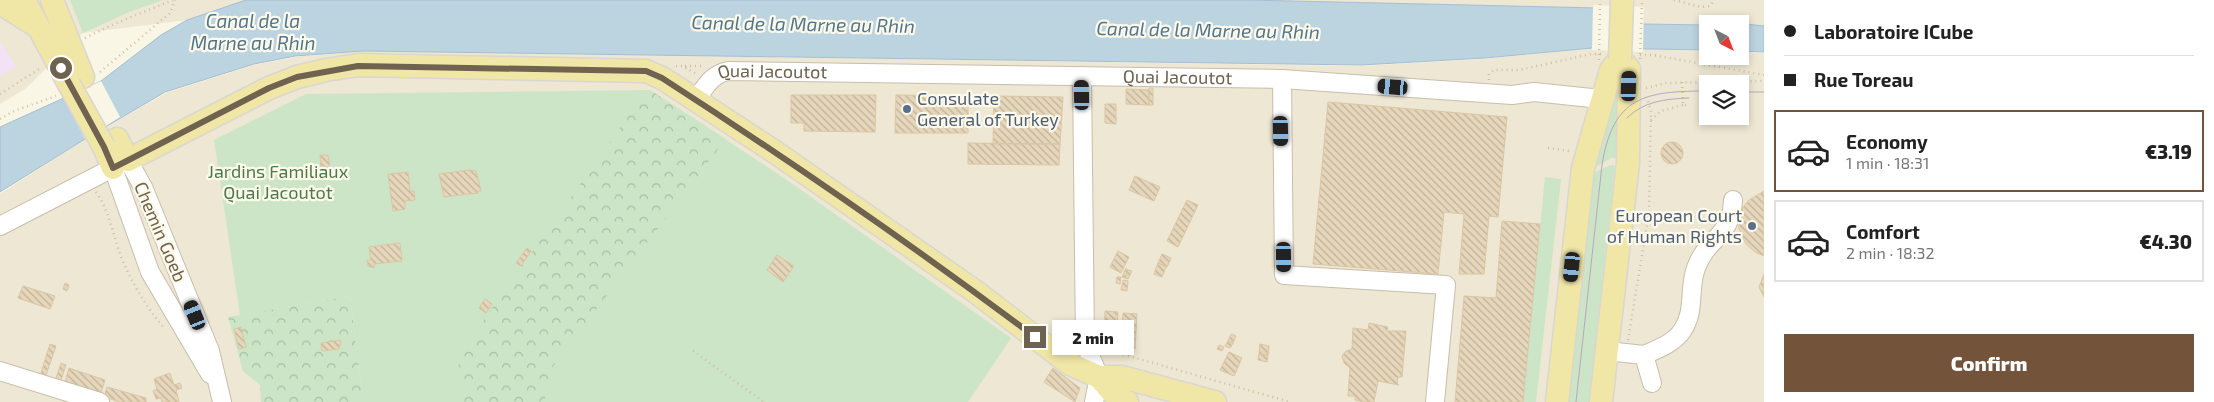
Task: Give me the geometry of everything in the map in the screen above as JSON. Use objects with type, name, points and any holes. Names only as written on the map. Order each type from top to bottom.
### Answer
[{"type":"main road","points":[[24,0],[37,26],[78,83],[111,143],[120,164]]},
{"type":"main road","points":[[52,0],[70,46],[78,83]]},
{"type":"main road","points":[[1557,402],[1583,168],[1601,99],[1611,70],[1620,59],[1622,0]]},
{"type":"main road","points":[[0,3],[37,26]]},
{"type":"main road","points":[[1601,402],[1616,352],[1630,138],[1630,69],[1620,59]]},
{"type":"main road","name":"Quai Jacoutot","points":[[120,164],[290,80],[326,70],[358,66],[646,71],[696,100]]},
{"type":"main road","points":[[696,100],[976,292],[1070,364],[1099,377],[1122,377],[1202,400]]},
{"type":"main road","points":[[1099,377],[1114,394],[1127,402]]},
{"type":"street","name":"Quai Jacoutot","points":[[696,100],[713,77],[718,73],[728,71],[1282,80],[1512,95],[1534,92],[1601,99]]},
{"type":"street","points":[[1082,76],[1085,343],[1099,377],[1094,402]]},
{"type":"street","points":[[1282,80],[1284,275],[1446,285],[1436,402]]},
{"type":"street","name":"Quai Jacoutot","points":[[0,226],[120,164]]},
{"type":"street","name":"Chemin Goeb","points":[[120,164],[142,187],[210,351],[220,396]]},
{"type":"street","name":"Chemin Goeb","points":[[120,164],[150,272],[220,396]]},
{"type":"street","points":[[1616,352],[1644,356],[1666,346],[1682,332],[1690,316],[1696,268],[1709,245],[1726,231],[1733,215],[1734,200]]},
{"type":"street","points":[[1644,356],[1652,383]]},
{"type":"street","points":[[0,371],[100,402]]},
{"type":"path","points":[[70,46],[114,24],[174,0]]},
{"type":"path","points":[[0,119],[78,83],[170,13],[174,0]]},
{"type":"path","points":[[1600,0],[1620,59]]},
{"type":"path","points":[[1620,59],[1642,0]]},
{"type":"path","points":[[1674,0],[1701,7],[1710,6],[1714,0]]},
{"type":"path","points":[[1488,85],[1489,74],[1494,70],[1519,70],[1591,54]]},
{"type":"path","points":[[1644,55],[1764,75]]},
{"type":"path","points":[[0,94],[46,64]]},
{"type":"path","points":[[1616,352],[1648,213],[1651,111],[1645,88],[1666,82],[1689,85]]},
{"type":"path","points":[[1682,84],[1764,82]]},
{"type":"path","points":[[1682,84],[1683,106]]},
{"type":"path","points":[[1651,120],[1661,111],[1690,105]]},
{"type":"path","points":[[1548,148],[1570,151]]},
{"type":"path","points":[[1085,343],[1290,402]]},
{"type":"path","points":[[692,351],[764,402]]},
{"type":"shaded area","points":[[0,0],[246,0],[187,20],[83,33],[25,89],[0,104]]},
{"type":"shaded area","points":[[1238,0],[1764,0],[1764,26],[1749,26],[1749,15],[1699,15],[1699,24],[1643,24],[1643,9]]},
{"type":"shaded area","points":[[0,41],[16,67],[0,76]]},
{"type":"shaded area","points":[[1593,48],[1699,51],[1699,65],[1749,65],[1749,52],[1764,53],[1764,402],[0,402],[0,194],[82,141],[166,93],[254,65],[295,57],[362,51],[1361,66],[1485,59]]},
{"type":"green space","points":[[70,0],[163,0],[129,12],[83,33]]},
{"type":"green space","points":[[1622,77],[1616,158],[1611,158],[1598,166],[1594,165],[1606,107]]},
{"type":"green space","points":[[647,90],[650,90],[726,139],[551,369],[544,402],[463,402],[458,356]]},
{"type":"green space","name":"Jardins Familiaux Quai Jacoutot","points":[[650,90],[784,178],[1011,338],[968,402],[363,402],[350,296],[240,315],[214,140],[306,94]]},
{"type":"green space","points":[[1611,165],[1615,166],[1589,402],[1568,402],[1593,173]]},
{"type":"green space","points":[[1545,177],[1561,179],[1536,402],[1523,402]]},
{"type":"green space","points":[[350,296],[363,402],[261,402],[260,385],[243,371],[228,317]]},
{"type":"water","name":"Canal de la Marne au Rhin","points":[[246,0],[1247,0],[1643,9],[1643,24],[1699,25],[1699,50],[1592,48],[1485,58],[1361,65],[362,51],[295,56],[254,64],[165,92],[0,192],[0,127],[101,81],[161,35],[187,20]]},
{"type":"water","points":[[1749,24],[1764,26],[1764,52],[1749,51]]},
{"type":"pier","points":[[1593,5],[1644,7],[1643,52],[1592,50]]},
{"type":"pier","points":[[101,81],[120,117],[85,139],[64,98]]},
{"type":"building","points":[[1149,88],[1153,88],[1153,105],[1149,105]]},
{"type":"building","points":[[1126,89],[1149,90],[1149,105],[1126,104]]},
{"type":"building","points":[[791,95],[876,95],[875,132],[804,131],[804,123],[791,123]]},
{"type":"building","points":[[896,95],[968,96],[968,133],[895,133]]},
{"type":"building","points":[[994,96],[1063,97],[1060,144],[993,144]]},
{"type":"building","points":[[1328,102],[1507,117],[1498,217],[1489,216],[1484,274],[1459,274],[1464,214],[1444,212],[1438,274],[1313,264]]},
{"type":"building","points":[[1105,104],[1116,104],[1116,124],[1105,123]]},
{"type":"building","points":[[1668,142],[1676,142],[1683,149],[1683,157],[1676,164],[1668,164],[1661,157],[1661,149]]},
{"type":"building","points":[[968,143],[1060,144],[1059,165],[968,164]]},
{"type":"building","points":[[320,155],[328,155],[330,167],[321,168]]},
{"type":"building","points":[[476,171],[481,191],[444,197],[439,174]]},
{"type":"building","points":[[408,172],[410,191],[414,191],[415,200],[405,201],[405,209],[393,211],[388,174]]},
{"type":"building","points":[[1135,176],[1160,187],[1154,201],[1129,190]]},
{"type":"building","name":"European Court of Human Rights","points":[[1764,191],[1764,256],[1755,252],[1746,244],[1739,229],[1739,223],[1743,207],[1749,200]]},
{"type":"building","points":[[1187,200],[1198,205],[1178,247],[1167,241]]},
{"type":"building","points":[[1502,221],[1540,224],[1523,402],[1455,402],[1464,296],[1496,298]]},
{"type":"building","points":[[400,243],[402,261],[374,264],[374,268],[368,266],[367,260],[371,260],[369,247]]},
{"type":"building","points":[[527,248],[531,251],[521,266],[516,263]]},
{"type":"building","points":[[1118,251],[1129,257],[1121,273],[1110,267]]},
{"type":"building","points":[[1162,254],[1171,258],[1167,267],[1158,263]]},
{"type":"building","points":[[777,255],[794,266],[783,282],[767,270]]},
{"type":"building","points":[[1158,263],[1166,267],[1162,277],[1154,274]]},
{"type":"building","points":[[1126,268],[1128,270],[1125,278],[1122,277]]},
{"type":"building","points":[[1128,270],[1132,271],[1128,279],[1125,278]]},
{"type":"building","name":"European Court of Human Rights","points":[[1764,274],[1764,297],[1759,287]]},
{"type":"building","points":[[1117,277],[1121,277],[1120,284],[1116,283]]},
{"type":"building","points":[[1123,280],[1128,281],[1127,291],[1121,290]]},
{"type":"building","points":[[65,283],[69,285],[67,291],[63,289]]},
{"type":"building","points":[[23,286],[55,296],[50,309],[18,298]]},
{"type":"building","points":[[485,299],[492,304],[486,313],[479,308]]},
{"type":"building","points":[[1105,311],[1118,312],[1116,340],[1104,339]]},
{"type":"building","points":[[1123,313],[1137,314],[1135,349],[1121,346]]},
{"type":"building","points":[[1369,323],[1388,327],[1387,331],[1406,331],[1402,377],[1398,377],[1397,384],[1399,385],[1378,381],[1374,402],[1364,402],[1355,400],[1355,396],[1348,396],[1350,368],[1344,363],[1342,356],[1346,351],[1352,349],[1353,328],[1368,330]]},
{"type":"building","points":[[241,327],[246,347],[239,349],[234,329]]},
{"type":"building","points":[[1231,334],[1236,336],[1233,343],[1228,341]]},
{"type":"building","points":[[341,340],[339,349],[322,351],[321,343]]},
{"type":"building","points":[[1228,341],[1233,343],[1230,348],[1225,346]]},
{"type":"building","points":[[50,344],[56,346],[46,375],[41,373]]},
{"type":"building","points":[[1260,344],[1269,346],[1268,355],[1259,354]]},
{"type":"building","points":[[1219,345],[1224,347],[1222,351],[1217,349]]},
{"type":"building","points":[[1229,352],[1242,358],[1234,376],[1220,370]]},
{"type":"building","points":[[1259,354],[1268,355],[1267,362],[1258,360]]},
{"type":"building","points":[[61,363],[66,365],[61,380],[56,378]]},
{"type":"building","points":[[69,368],[105,380],[101,393],[65,382]]},
{"type":"building","points":[[1053,368],[1080,388],[1075,402],[1044,382]]},
{"type":"building","points":[[170,373],[174,385],[180,383],[182,388],[176,390],[179,402],[162,402],[161,398],[156,399],[153,391],[157,389],[154,379]]},
{"type":"building","points":[[107,387],[146,398],[146,402],[120,402],[104,397]]},
{"type":"tram line","points":[[1576,402],[1602,165],[1607,142],[1614,124],[1624,111],[1635,102],[1650,96],[1699,91]]},
{"type":"tram line","points":[[1749,92],[1764,92]]},
{"type":"tram line","points":[[1627,118],[1648,104],[1664,100],[1689,98]]},
{"type":"place","name":"Consulate General of Turkey","points":[[907,109]]},
{"type":"place","name":"European Court of Human Rights","points":[[1752,226]]},
{"type":"route","points":[[61,68],[104,147],[113,168],[269,88],[297,77],[326,70],[358,66],[646,71],[662,78],[775,152],[976,292],[1035,337]]}]
